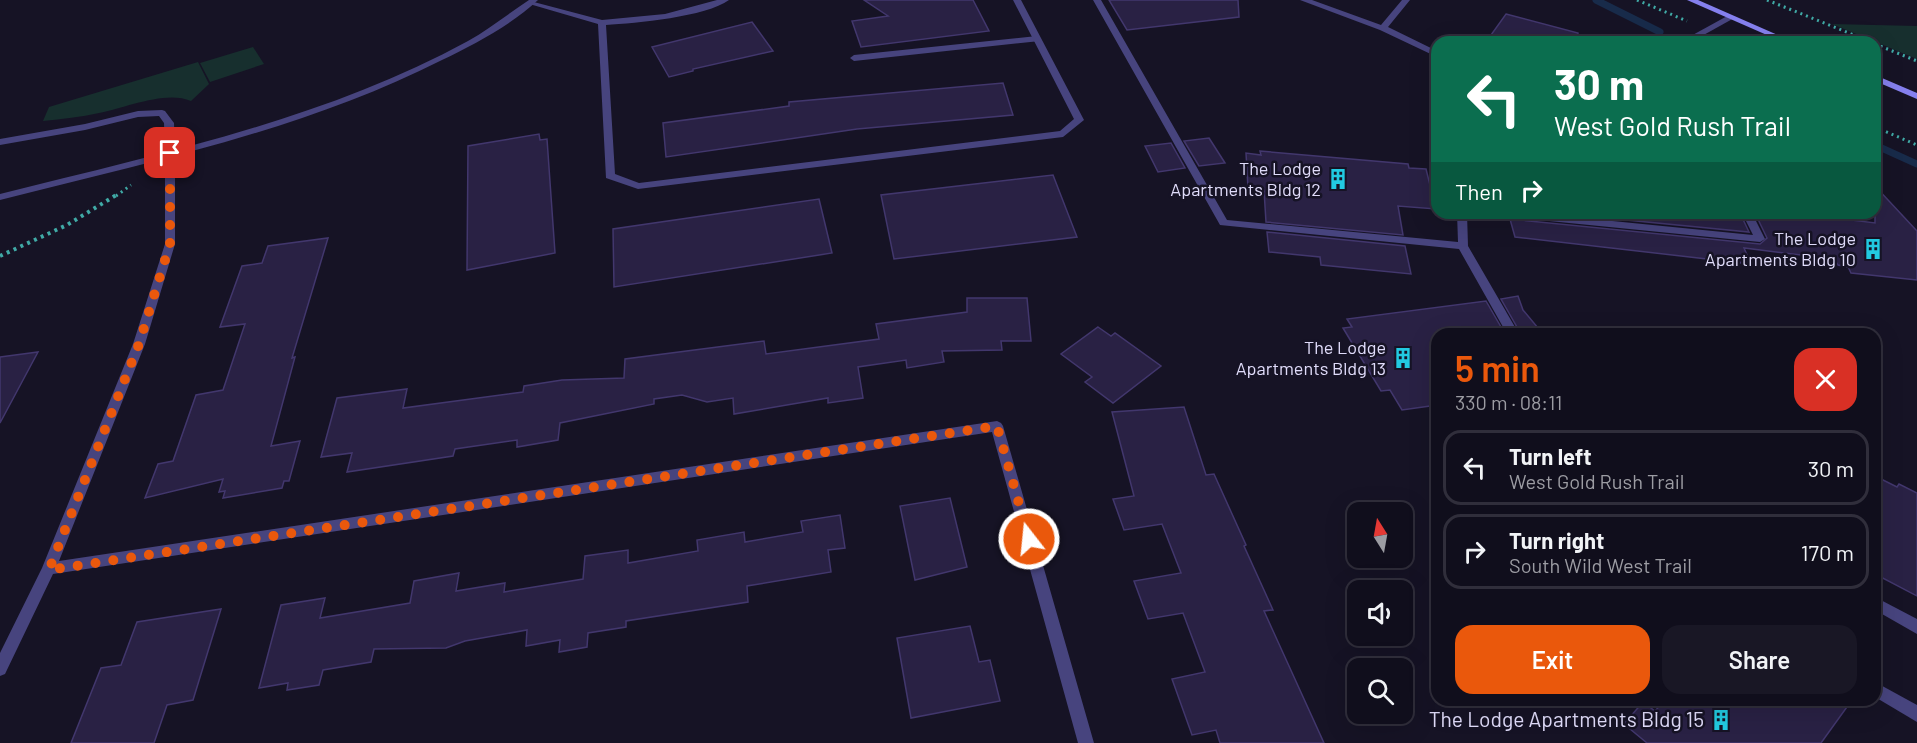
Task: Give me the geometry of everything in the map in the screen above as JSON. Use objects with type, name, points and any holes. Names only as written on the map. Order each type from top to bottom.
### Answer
[{"type":"main road","points":[[1691,0],[1776,36]]},
{"type":"main road","points":[[1881,81],[1917,96]]},
{"type":"street","points":[[0,197],[286,122],[384,85],[471,43],[532,1],[602,23],[684,14],[725,0]]},
{"type":"street","points":[[602,23],[610,176],[638,186],[1063,134],[1079,120],[1017,0]]},
{"type":"street","points":[[1096,0],[1224,223],[1463,246]]},
{"type":"street","points":[[1304,0],[1383,28],[1431,51]]},
{"type":"street","points":[[1383,28],[1406,0]]},
{"type":"street","points":[[1696,36],[1732,17]]},
{"type":"street","points":[[854,58],[1037,39]]},
{"type":"street","points":[[0,142],[85,127],[138,114],[162,113],[169,123],[170,244],[139,344],[49,570],[0,669]]},
{"type":"street","points":[[1462,219],[1463,246],[1510,328]]},
{"type":"street","points":[[1558,219],[1760,239],[1750,219]]},
{"type":"street","points":[[49,570],[997,426],[1086,743]]},
{"type":"street","points":[[1881,606],[1917,627]]},
{"type":"street","points":[[1881,693],[1917,714]]},
{"type":"path","points":[[1767,0],[1856,36]]},
{"type":"path","points":[[1881,46],[1917,61]]},
{"type":"path","points":[[1881,130],[1917,145]]},
{"type":"path","points":[[0,256],[61,229],[105,204],[132,184]]},
{"type":"green space","points":[[1832,24],[1917,26],[1917,59],[1881,44],[1881,36],[1861,36]]},
{"type":"green space","points":[[253,47],[264,64],[210,82],[200,63]]},
{"type":"green space","points":[[198,62],[209,84],[191,101],[181,98],[158,99],[109,111],[43,121],[49,107]]},
{"type":"building","points":[[864,0],[973,0],[989,31],[861,47],[852,21],[888,16]]},
{"type":"building","points":[[1109,0],[1238,0],[1239,17],[1127,30]]},
{"type":"building","points":[[1506,14],[1578,33],[1578,36],[1490,36]]},
{"type":"building","points":[[752,22],[773,51],[693,69],[693,71],[669,77],[652,47]]},
{"type":"building","points":[[1003,83],[1013,115],[857,129],[666,157],[663,123],[789,106],[789,102]]},
{"type":"building","points":[[539,134],[540,140],[547,139],[555,253],[467,270],[468,146]]},
{"type":"building","points":[[1209,138],[1225,163],[1199,166],[1184,141]]},
{"type":"building","points":[[1171,143],[1185,168],[1158,172],[1145,146]]},
{"type":"building","name":"The Lodge Apartments Bldg 12","points":[[1260,151],[1408,164],[1409,168],[1426,169],[1431,189],[1431,209],[1398,206],[1403,235],[1266,222],[1264,190],[1248,188],[1246,153],[1261,155]]},
{"type":"building","points":[[1053,175],[1077,237],[894,259],[881,195]]},
{"type":"building","points":[[1881,192],[1917,231],[1917,280],[1851,273],[1848,267],[1838,265],[1834,259],[1744,248],[1751,264],[1515,237],[1510,219],[1760,244],[1767,238],[1758,219],[1843,219],[1875,223],[1875,219],[1881,219]]},
{"type":"building","points":[[819,199],[832,253],[614,287],[613,229]]},
{"type":"building","points":[[1616,219],[1743,219],[1749,232]]},
{"type":"building","points":[[1267,232],[1405,246],[1411,274],[1321,265],[1320,257],[1269,252]]},
{"type":"building","points":[[328,238],[292,358],[295,357],[271,446],[300,441],[289,481],[284,481],[282,488],[223,498],[225,491],[219,492],[223,479],[145,498],[158,464],[173,461],[196,395],[223,390],[245,324],[220,327],[242,266],[262,263],[268,246]]},
{"type":"building","points":[[1518,296],[1523,310],[1538,328],[1518,328],[1501,299]]},
{"type":"building","points":[[967,298],[1027,298],[1031,341],[1001,341],[1002,350],[942,351],[944,362],[907,368],[906,360],[858,367],[863,398],[828,403],[828,398],[734,414],[733,398],[707,402],[682,395],[654,399],[654,404],[560,423],[558,440],[517,447],[517,440],[455,449],[453,456],[347,472],[352,453],[321,457],[337,398],[407,389],[403,408],[523,392],[524,386],[562,380],[624,378],[625,359],[764,341],[766,354],[879,339],[876,324],[967,312]]},
{"type":"building","name":"The Lodge Apartments Bldg 13","points":[[1486,301],[1502,328],[1431,328],[1431,406],[1402,410],[1390,390],[1381,391],[1343,328],[1352,327],[1347,319]]},
{"type":"building","points":[[1098,327],[1111,336],[1115,333],[1161,366],[1113,403],[1085,382],[1092,377],[1061,354]]},
{"type":"building","points":[[38,352],[0,423],[0,357]]},
{"type":"building","points":[[1184,407],[1206,475],[1214,474],[1246,545],[1244,546],[1273,610],[1264,611],[1324,743],[1220,743],[1216,730],[1192,735],[1172,679],[1205,672],[1183,613],[1148,619],[1134,581],[1181,573],[1162,524],[1124,530],[1113,499],[1134,496],[1112,412]]},
{"type":"building","points":[[1881,479],[1897,487],[1899,484],[1917,493],[1917,596],[1881,577]]},
{"type":"building","points":[[950,498],[967,567],[915,580],[900,506]]},
{"type":"building","points":[[840,515],[845,548],[828,550],[831,572],[747,586],[748,602],[626,621],[626,627],[588,633],[587,647],[559,652],[560,640],[526,646],[527,630],[465,641],[446,648],[374,649],[371,662],[323,670],[319,685],[287,690],[288,683],[259,688],[281,605],[325,598],[320,618],[410,603],[414,581],[459,573],[456,591],[505,583],[504,592],[583,579],[585,556],[628,550],[628,563],[698,551],[697,540],[744,532],[745,542],[803,532],[801,521]]},
{"type":"building","points":[[221,609],[193,700],[167,705],[154,743],[71,743],[101,668],[121,665],[137,622]]},
{"type":"building","points":[[970,626],[979,662],[990,660],[1000,701],[911,718],[897,638]]},
{"type":"building","name":"The Lodge Apartments Bldg 15","points":[[1640,706],[1648,706],[1655,711],[1660,706],[1848,706],[1821,743],[1647,743],[1624,724]]},
{"type":"waterway","points":[[1596,0],[1660,32]]},
{"type":"waterway","points":[[1881,148],[1917,164]]},
{"type":"place","name":"The Lodge Apartments Bldg 12","points":[[1338,179]]},
{"type":"place","name":"The Lodge Apartments Bldg 10","points":[[1873,249]]},
{"type":"place","name":"The Lodge Apartments Bldg 13","points":[[1403,358]]},
{"type":"place","name":"The Lodge Apartments Bldg 15","points":[[1721,720]]},
{"type":"route","points":[[170,153],[170,244],[139,344],[49,570],[997,426],[1029,539]]}]
